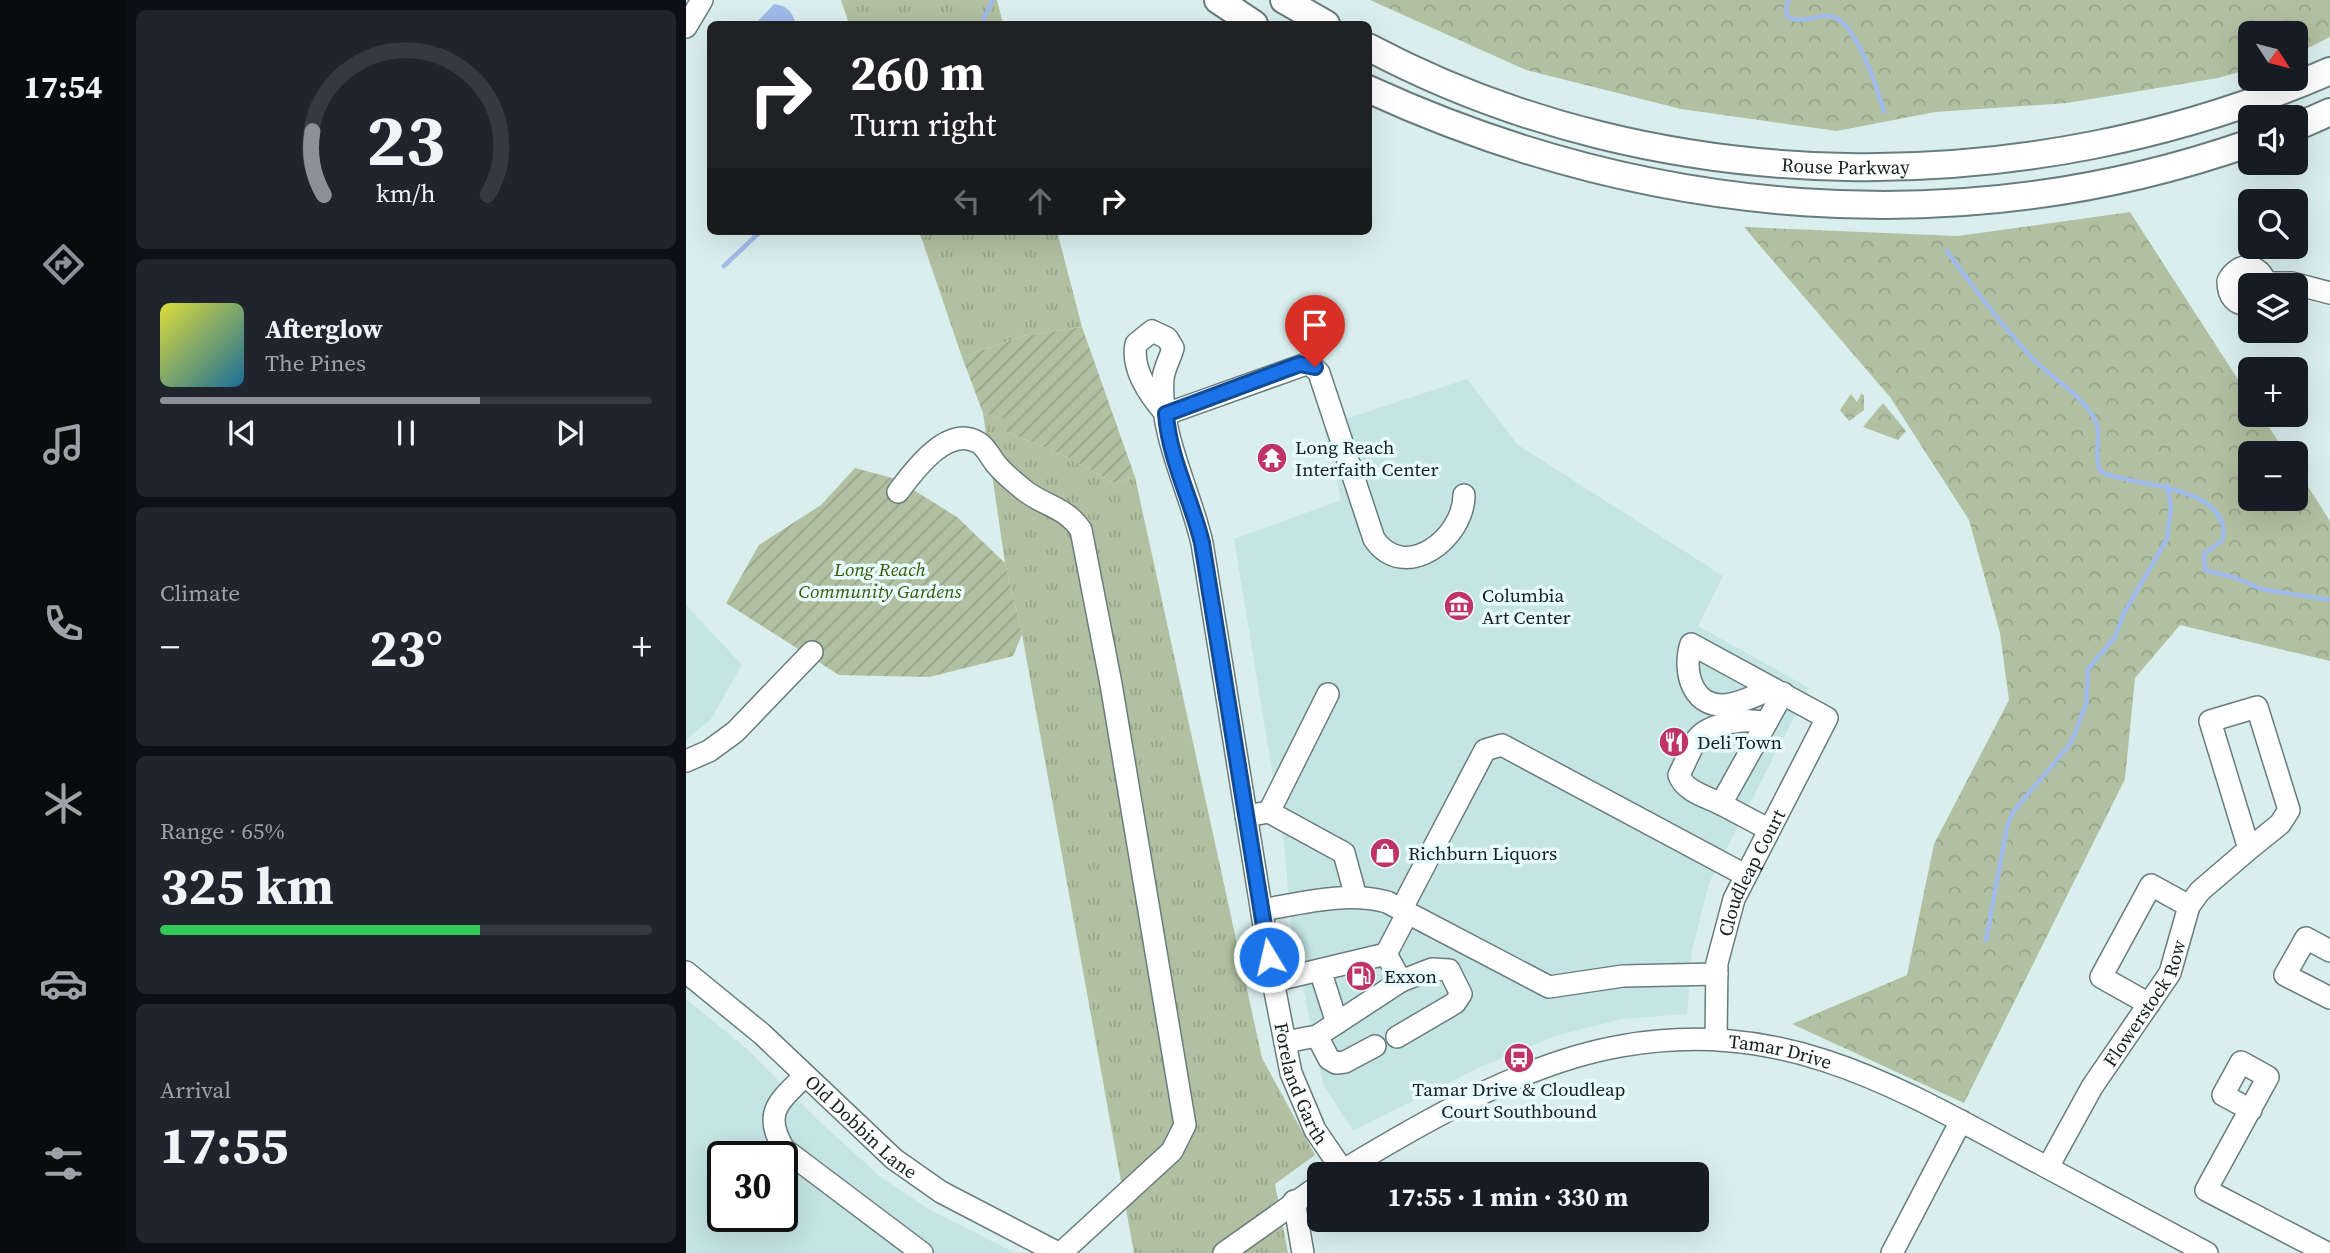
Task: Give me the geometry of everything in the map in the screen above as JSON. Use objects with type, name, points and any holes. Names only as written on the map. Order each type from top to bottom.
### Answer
[{"type":"main road","points":[[1219,0],[1250,21]]},
{"type":"main road","points":[[1284,0],[1321,21]]},
{"type":"main road","name":"Rouse Parkway","points":[[1372,49],[1477,95],[1589,130],[1697,154],[1762,163],[1838,167],[1960,165],[2080,150],[2236,109],[2330,71]]},
{"type":"main road","name":"Rouse Parkway","points":[[1372,91],[1463,131],[1619,177],[1688,191],[1836,204],[1908,205],[2029,195],[2138,175],[2238,146]]},
{"type":"main road","points":[[2308,122],[2330,112]]},
{"type":"street","points":[[686,27],[702,0]]},
{"type":"street","points":[[2238,303],[2231,298],[2228,281],[2232,273],[2239,268],[2254,267],[2262,273]]},
{"type":"street","points":[[2308,287],[2330,293]]},
{"type":"street","name":"Foreland Garth","points":[[1334,1162],[1306,1112],[1291,1073],[1273,981],[1202,543],[1193,505],[1167,429],[1166,414],[1308,363],[1319,373],[1374,539],[1381,549],[1404,559],[1429,554],[1447,534],[1459,513],[1464,495]]},
{"type":"street","points":[[898,492],[934,450],[961,439],[972,440],[987,450],[1013,481],[1030,494],[1066,512],[1081,530],[1111,684],[1185,1125],[1172,1151],[1054,1252]]},
{"type":"street","points":[[1691,644],[1735,667],[1778,691],[1719,705],[1698,695],[1692,687],[1686,663],[1691,644]]},
{"type":"street","points":[[686,761],[709,751],[735,732],[812,652]]},
{"type":"street","points":[[1719,705],[1733,688],[1735,667]]},
{"type":"street","points":[[1721,804],[1766,723],[1778,691]]},
{"type":"street","name":"Cloudleap Court","points":[[1716,1039],[1717,974],[1723,937],[1745,875],[1827,718],[1778,691]]},
{"type":"street","points":[[1269,812],[1328,694]]},
{"type":"street","name":"Flowerstock Row","points":[[2048,1167],[2092,1087],[2170,973],[2189,906],[2200,891],[2280,824],[2289,810],[2258,707],[2210,720],[2249,849]]},
{"type":"street","points":[[1766,723],[1746,719],[1703,733],[1679,775],[1688,788],[1768,829]]},
{"type":"street","points":[[1385,954],[1485,751],[1502,745],[1745,875]]},
{"type":"street","points":[[1246,817],[1269,812],[1344,853],[1356,897]]},
{"type":"street","points":[[2149,1003],[2101,977],[2151,885],[2189,906]]},
{"type":"street","points":[[1262,909],[1356,897],[1387,902],[1549,987],[1623,976],[1717,974]]},
{"type":"street","points":[[2330,951],[2306,939],[2285,975],[2330,998]]},
{"type":"street","points":[[1273,981],[1385,954]]},
{"type":"street","points":[[1385,954],[1401,981]]},
{"type":"street","points":[[1285,1042],[1317,1036],[1401,981],[1432,969],[1449,970],[1459,986],[1459,999],[1397,1037]]},
{"type":"street","points":[[1320,970],[1336,1023]]},
{"type":"street","name":"Old Dobbin Lane","points":[[686,972],[741,1015],[866,1135],[919,1177],[965,1206],[1054,1252]]},
{"type":"street","points":[[1317,1036],[1329,1059],[1336,1063],[1345,1062],[1375,1046]]},
{"type":"street","name":"Tamar Drive","points":[[1360,1162],[1497,1088],[1553,1064],[1621,1046],[1716,1039],[1765,1045],[1826,1059],[1891,1084],[2207,1253]]},
{"type":"street","points":[[805,1076],[782,1098],[773,1116],[772,1125],[784,1149],[922,1253]]},
{"type":"street","points":[[2251,1110],[2206,1190],[2327,1253]]},
{"type":"street","points":[[1892,1253],[1961,1121]]},
{"type":"street","points":[[1224,1253],[1307,1192]]},
{"type":"street","points":[[1294,1200],[1303,1253]]},
{"type":"shaded area","points":[[1467,379],[1518,445],[1723,576],[1698,626],[1809,688],[1709,883],[1692,951],[1687,1014],[1622,1019],[1555,1036],[1478,1068],[1353,1131],[1323,1084],[1292,934],[1284,844],[1234,539],[1341,500],[1324,426]]},
{"type":"shaded area","points":[[686,605],[742,665],[711,719],[686,740]]},
{"type":"shaded area","points":[[686,999],[746,1048],[822,1124],[882,1178],[930,1210],[1015,1253],[686,1253]]},
{"type":"green space","points":[[841,0],[997,0],[1002,21],[848,21]]},
{"type":"green space","points":[[1370,0],[2330,0],[2330,37],[2308,48],[2308,21],[2238,21],[2238,72],[2218,78],[2067,103],[1935,112],[1837,131],[1681,109],[1526,70]]},
{"type":"green space","points":[[2130,212],[2238,379],[2238,427],[2269,427],[2278,441],[2238,441],[2238,511],[2308,511],[2308,487],[2330,521],[2330,661],[2180,625],[2135,678],[2125,779],[1964,1103],[1792,1024],[1907,975],[1934,844],[2009,700],[2000,633],[1969,520],[1890,397],[1744,227],[1958,236]]},
{"type":"green space","points":[[920,235],[1058,235],[1082,327],[1023,336],[962,357]]},
{"type":"green space","points":[[1082,327],[1135,477],[1114,483],[1061,454],[1007,432],[1007,420],[983,413],[962,357],[1023,336]]},
{"type":"green space","points":[[1851,394],[1857,402],[1861,394],[1864,395],[1864,410],[1849,421],[1840,410]]},
{"type":"green space","points":[[1883,403],[1906,431],[1898,440],[1863,427]]},
{"type":"green space","points":[[983,413],[1008,420],[1007,432],[1061,454],[1114,483],[1135,477],[1262,1058],[1315,1155],[1275,1184],[1288,1253],[1134,1253],[1022,634],[1005,563]]},
{"type":"green space","name":"Long Reach Community Gardens","points":[[855,468],[896,479],[957,517],[1005,563],[1022,634],[1013,656],[929,677],[839,675],[726,603],[759,545],[821,505]]},
{"type":"water","points":[[774,4],[789,10],[795,21],[758,21]]},
{"type":"waterway","points":[[982,21],[993,0]]},
{"type":"waterway","points":[[1789,0],[1787,16],[1792,19],[1829,16],[1848,28],[1864,56],[1884,112]]},
{"type":"waterway","points":[[724,266],[757,235]]},
{"type":"waterway","points":[[1947,251],[2022,347],[2090,411],[2097,426],[2097,459],[2101,472],[2177,491],[2197,498],[2212,508],[2222,522],[2223,540],[2204,554],[2205,570],[2236,578],[2261,589],[2330,600]]},
{"type":"waterway","points":[[1986,940],[2007,827],[2013,812],[2071,743],[2086,704],[2088,669],[2115,637],[2124,613],[2167,539],[2171,506],[2167,485]]},
{"type":"place","name":"Long Reach Interfaith Center","points":[[1272,458]]},
{"type":"place","name":"Columbia Art Center","points":[[1459,606]]},
{"type":"place","name":"Deli Town","points":[[1674,742]]},
{"type":"place","name":"Richburn Liquors","points":[[1385,853]]},
{"type":"place","name":"Exxon","points":[[1361,976]]},
{"type":"place","name":"Tamar Drive & Cloudleap Court Southbound","points":[[1519,1058]]},
{"type":"route","points":[[1269,957],[1202,543],[1193,505],[1167,429],[1166,414],[1300,364],[1308,363],[1315,367]]}]
